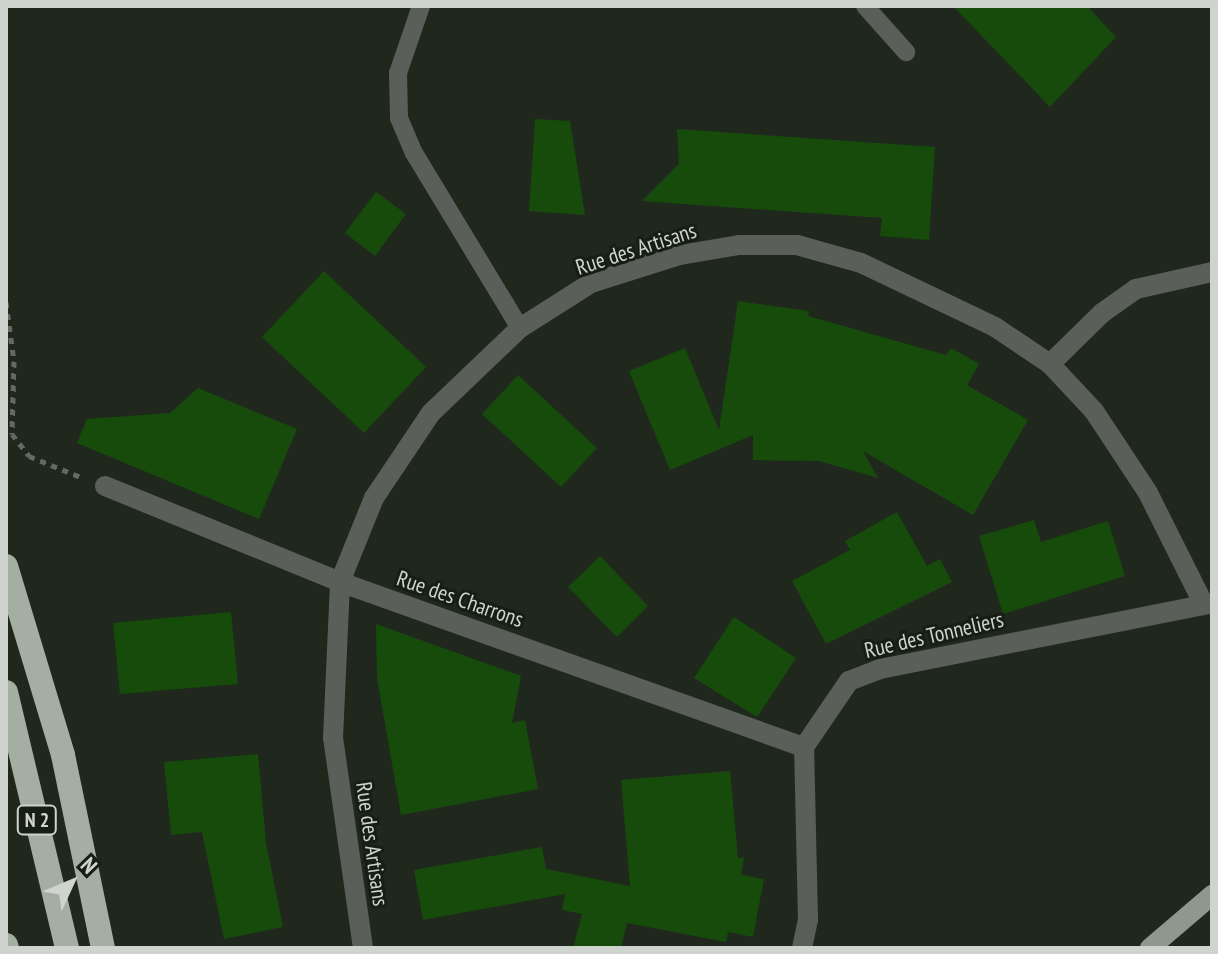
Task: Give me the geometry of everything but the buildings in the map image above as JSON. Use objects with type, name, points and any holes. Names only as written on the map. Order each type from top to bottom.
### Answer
[{"type":"highway","points":[[6,566],[63,755],[103,948]]},
{"type":"highway","name":"N 2","points":[[6,692],[67,948]]},
{"type":"main road","points":[[1150,948],[1212,895]]},
{"type":"street","name":"Rue des Artisans","points":[[363,948],[333,738],[340,582],[374,498],[431,413],[520,328],[591,283],[680,255],[739,245],[797,245],[861,263],[926,291],[995,327],[1050,364],[1094,411],[1148,493],[1208,603]]},
{"type":"street","points":[[1050,364],[1102,313],[1136,289],[1212,272]]},
{"type":"street","name":"Rue des Charrons","points":[[105,486],[340,582],[804,747]]},
{"type":"street","name":"Rue des Tonneliers","points":[[804,747],[849,681],[880,669],[1208,603]]},
{"type":"street","points":[[802,948],[808,920],[804,747]]},
{"type":"lane","points":[[421,6],[398,73],[399,118],[414,153],[520,328]]},
{"type":"lane","points":[[865,6],[906,52]]},
{"type":"path","points":[[6,302],[14,361],[12,434],[29,456],[105,486]]}]
